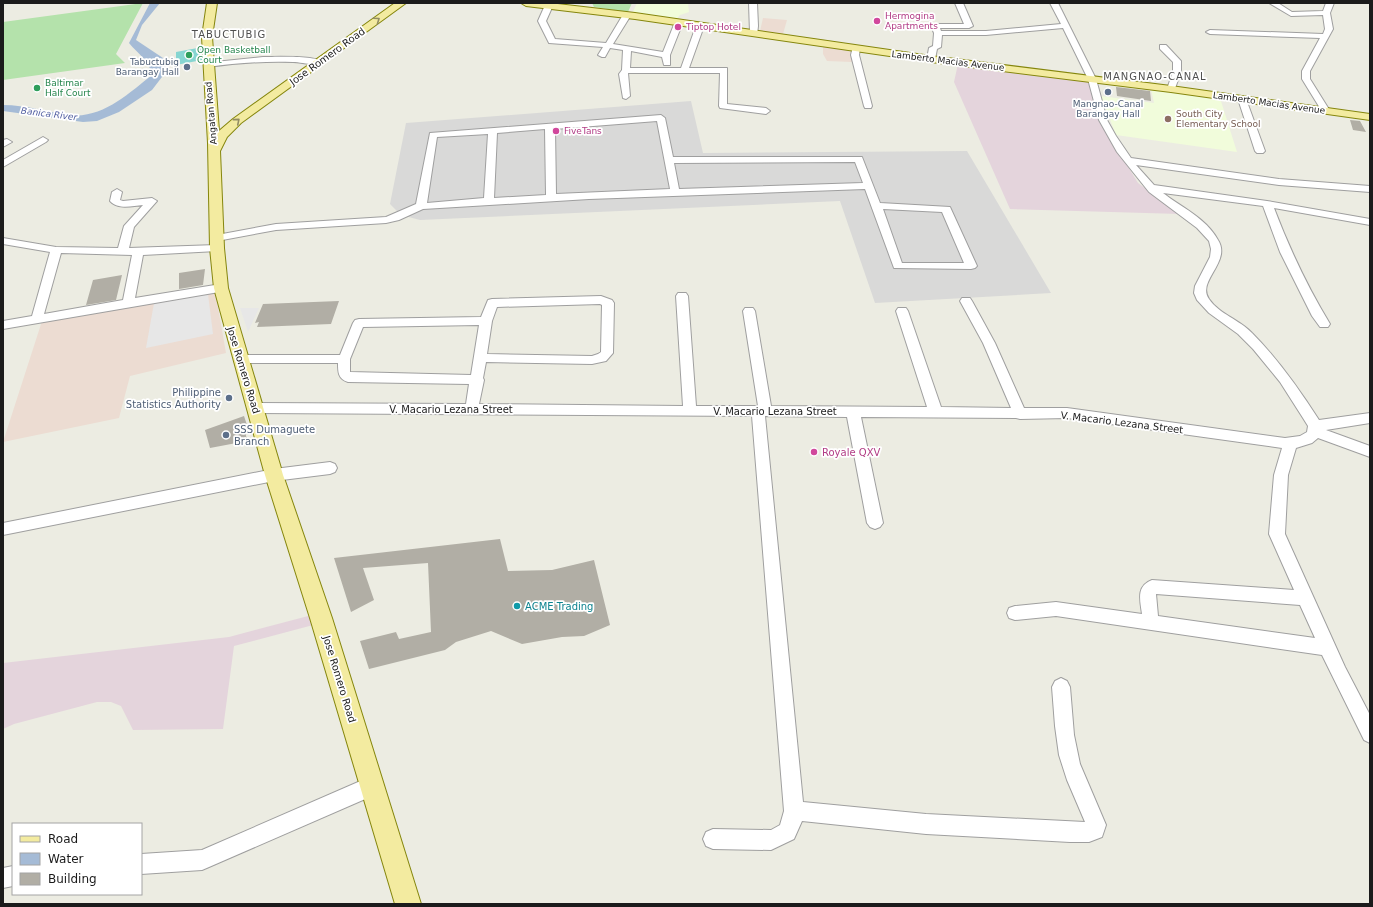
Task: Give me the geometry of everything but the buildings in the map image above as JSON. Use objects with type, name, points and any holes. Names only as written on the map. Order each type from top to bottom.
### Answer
[{"type":"main road","name":"Angatan Road","points":[[212,3],[207,38],[214,151]]},
{"type":"main road","name":"Jose Romero Road","points":[[401,3],[237,121],[222,135],[214,151],[217,243],[221,288],[274,475],[321,618],[408,904]]},
{"type":"main road","name":"Lamberto Macias Avenue","points":[[526,3],[546,4],[931,59],[1171,89],[1370,117]]},
{"type":"street","points":[[754,3],[752,15],[756,25],[754,33]]},
{"type":"street","points":[[931,59],[933,48],[937,46],[938,33],[935,26],[968,26],[959,3]]},
{"type":"street","points":[[1054,3],[1092,80],[1102,119],[1113,138],[1151,188],[1191,218],[1213,240],[1216,255],[1202,282],[1200,293],[1202,298],[1210,307],[1239,328],[1258,347],[1281,375],[1315,428],[1370,452]]},
{"type":"street","points":[[1273,3],[1291,14],[1326,13]]},
{"type":"street","points":[[1326,111],[1306,79],[1306,70],[1329,29],[1326,13],[1330,3]]},
{"type":"street","points":[[546,4],[542,21],[552,41],[570,40],[608,44],[627,49],[666,55]]},
{"type":"street","points":[[602,55],[627,15]]},
{"type":"street","points":[[668,71],[666,55],[679,22]]},
{"type":"street","points":[[684,71],[700,26]]},
{"type":"street","points":[[938,33],[986,33],[1065,26]]},
{"type":"street","points":[[1210,32],[1325,36]]},
{"type":"street","points":[[1163,47],[1177,60],[1177,72],[1171,89]]},
{"type":"street","points":[[856,48],[855,55],[868,106]]},
{"type":"street","points":[[626,96],[623,74],[626,71],[627,49]]},
{"type":"street","points":[[208,66],[302,59],[319,62]]},
{"type":"street","points":[[626,71],[724,70],[723,106],[766,111]]},
{"type":"street","points":[[1242,99],[1260,150]]},
{"type":"street","points":[[421,206],[433,135],[660,118],[675,192]]},
{"type":"street","points":[[550,127],[550,198]]},
{"type":"street","points":[[489,200],[493,131]]},
{"type":"street","points":[[3,164],[43,140]]},
{"type":"street","points":[[669,160],[859,159],[869,186],[876,206],[898,266],[971,266],[946,209],[876,206]]},
{"type":"street","points":[[1129,161],[1194,169],[1279,183],[1370,189]]},
{"type":"street","points":[[3,242],[56,250],[138,252],[217,243],[276,227],[386,220],[395,218],[421,206],[489,200],[869,186]]},
{"type":"street","points":[[1151,188],[1267,204],[1370,222]]},
{"type":"street","points":[[117,192],[115,201],[122,204],[152,201],[129,226],[123,251]]},
{"type":"street","points":[[1267,204],[1288,257],[1318,316],[1324,324]]},
{"type":"street","points":[[37,318],[56,250]]},
{"type":"street","points":[[128,302],[138,252]]},
{"type":"street","points":[[3,325],[128,302],[221,288]]},
{"type":"street","points":[[682,296],[690,411]]},
{"type":"street","points":[[472,409],[482,358],[486,322],[492,303],[601,300],[608,303],[607,353],[602,358],[592,360],[482,358]]},
{"type":"street","points":[[966,300],[989,343],[1020,414]]},
{"type":"street","points":[[713,839],[771,840],[787,832],[791,825],[794,811],[762,411],[749,311]]},
{"type":"street","points":[[902,311],[936,413]]},
{"type":"street","points":[[478,380],[348,377],[344,373],[344,359],[359,323],[486,322]]},
{"type":"street","points":[[240,359],[344,359]]},
{"type":"street","name":"V. Macario Lezana Street","points":[[256,408],[853,411],[1067,414],[1291,443]]},
{"type":"street","points":[[853,411],[875,523]]},
{"type":"street","points":[[1315,428],[1370,418]]},
{"type":"street","points":[[1315,428],[1314,435],[1309,439],[1291,443],[1286,453],[1281,475],[1277,534],[1328,648],[1370,734]]},
{"type":"street","points":[[3,529],[274,475],[330,468]]},
{"type":"street","points":[[1151,622],[1146,594],[1152,588],[1305,598]]},
{"type":"street","points":[[1015,613],[1056,609],[1328,648]]},
{"type":"street","points":[[794,811],[926,824],[1070,832],[1089,832],[1095,830],[1096,825],[1078,786],[1070,763],[1066,740],[1061,687]]},
{"type":"street","points":[[142,864],[202,860],[372,786]]},
{"type":"shaded area","points":[[637,3],[688,3],[689,12],[680,15],[676,20],[632,14]]},
{"type":"shaded area","points":[[763,18],[787,20],[783,34],[760,31]]},
{"type":"shaded area","points":[[823,45],[850,48],[853,53],[852,62],[827,61],[823,54]]},
{"type":"shaded area","name":"Open Basketball Court","points":[[203,47],[202,60],[176,65],[176,52]]},
{"type":"shaded area","points":[[958,64],[1088,81],[1101,123],[1138,183],[1180,214],[1010,209],[954,82]]},
{"type":"shaded area","name":"South City Elementary School","points":[[1151,89],[1220,98],[1237,152],[1116,135],[1101,96],[1154,103]]},
{"type":"shaded area","points":[[691,101],[703,153],[967,151],[1051,293],[875,303],[840,201],[420,220],[401,215],[390,204],[406,123]]},
{"type":"shaded area","points":[[215,290],[226,353],[130,376],[119,418],[3,442],[42,321]]},
{"type":"shaded area","points":[[208,294],[213,334],[146,348],[154,303]]},
{"type":"shaded area","points":[[240,308],[259,308],[248,332]]},
{"type":"shaded area","points":[[312,615],[317,624],[234,646],[223,729],[133,730],[121,706],[111,702],[97,702],[14,724],[3,729],[3,663],[229,637]]},
{"type":"green space","points":[[143,3],[116,54],[125,63],[3,80],[3,22]]},
{"type":"green space","points":[[592,3],[632,3],[628,12],[594,7]]},
{"type":"water","name":"Banica River","points":[[150,3],[160,3],[142,25],[136,40],[166,60],[165,73],[152,90],[119,112],[97,121],[83,122],[3,111],[3,105],[12,105],[70,115],[82,115],[104,109],[124,97],[152,75],[146,61],[129,43]]},
{"type":"place","name":"Hermogina Apartments","points":[[877,21]]},
{"type":"place","name":"Tiptop Hotel","points":[[678,27]]},
{"type":"place","name":"Open Basketball Court","points":[[189,55]]},
{"type":"place","name":"Tabuctubig Barangay Hall","points":[[187,67]]},
{"type":"place","name":"Baltimar Half Court","points":[[37,88]]},
{"type":"place","name":"Mangnao-Canal Barangay Hall","points":[[1108,92]]},
{"type":"place","name":"South City Elementary School","points":[[1168,119]]},
{"type":"place","name":"FiveTans","points":[[556,131]]},
{"type":"place","name":"Philippine Statistics Authority","points":[[229,398]]},
{"type":"place","name":"SSS Dumaguete Branch","points":[[226,435]]},
{"type":"place","name":"Royale QXV","points":[[814,452]]},
{"type":"place","name":"ACME Trading","points":[[517,606]]},
{"type":"district","name":"TABUCTUBIG","points":[[229,34]]},
{"type":"district","name":"MANGNAO-CANAL","points":[[1155,76]]}]
